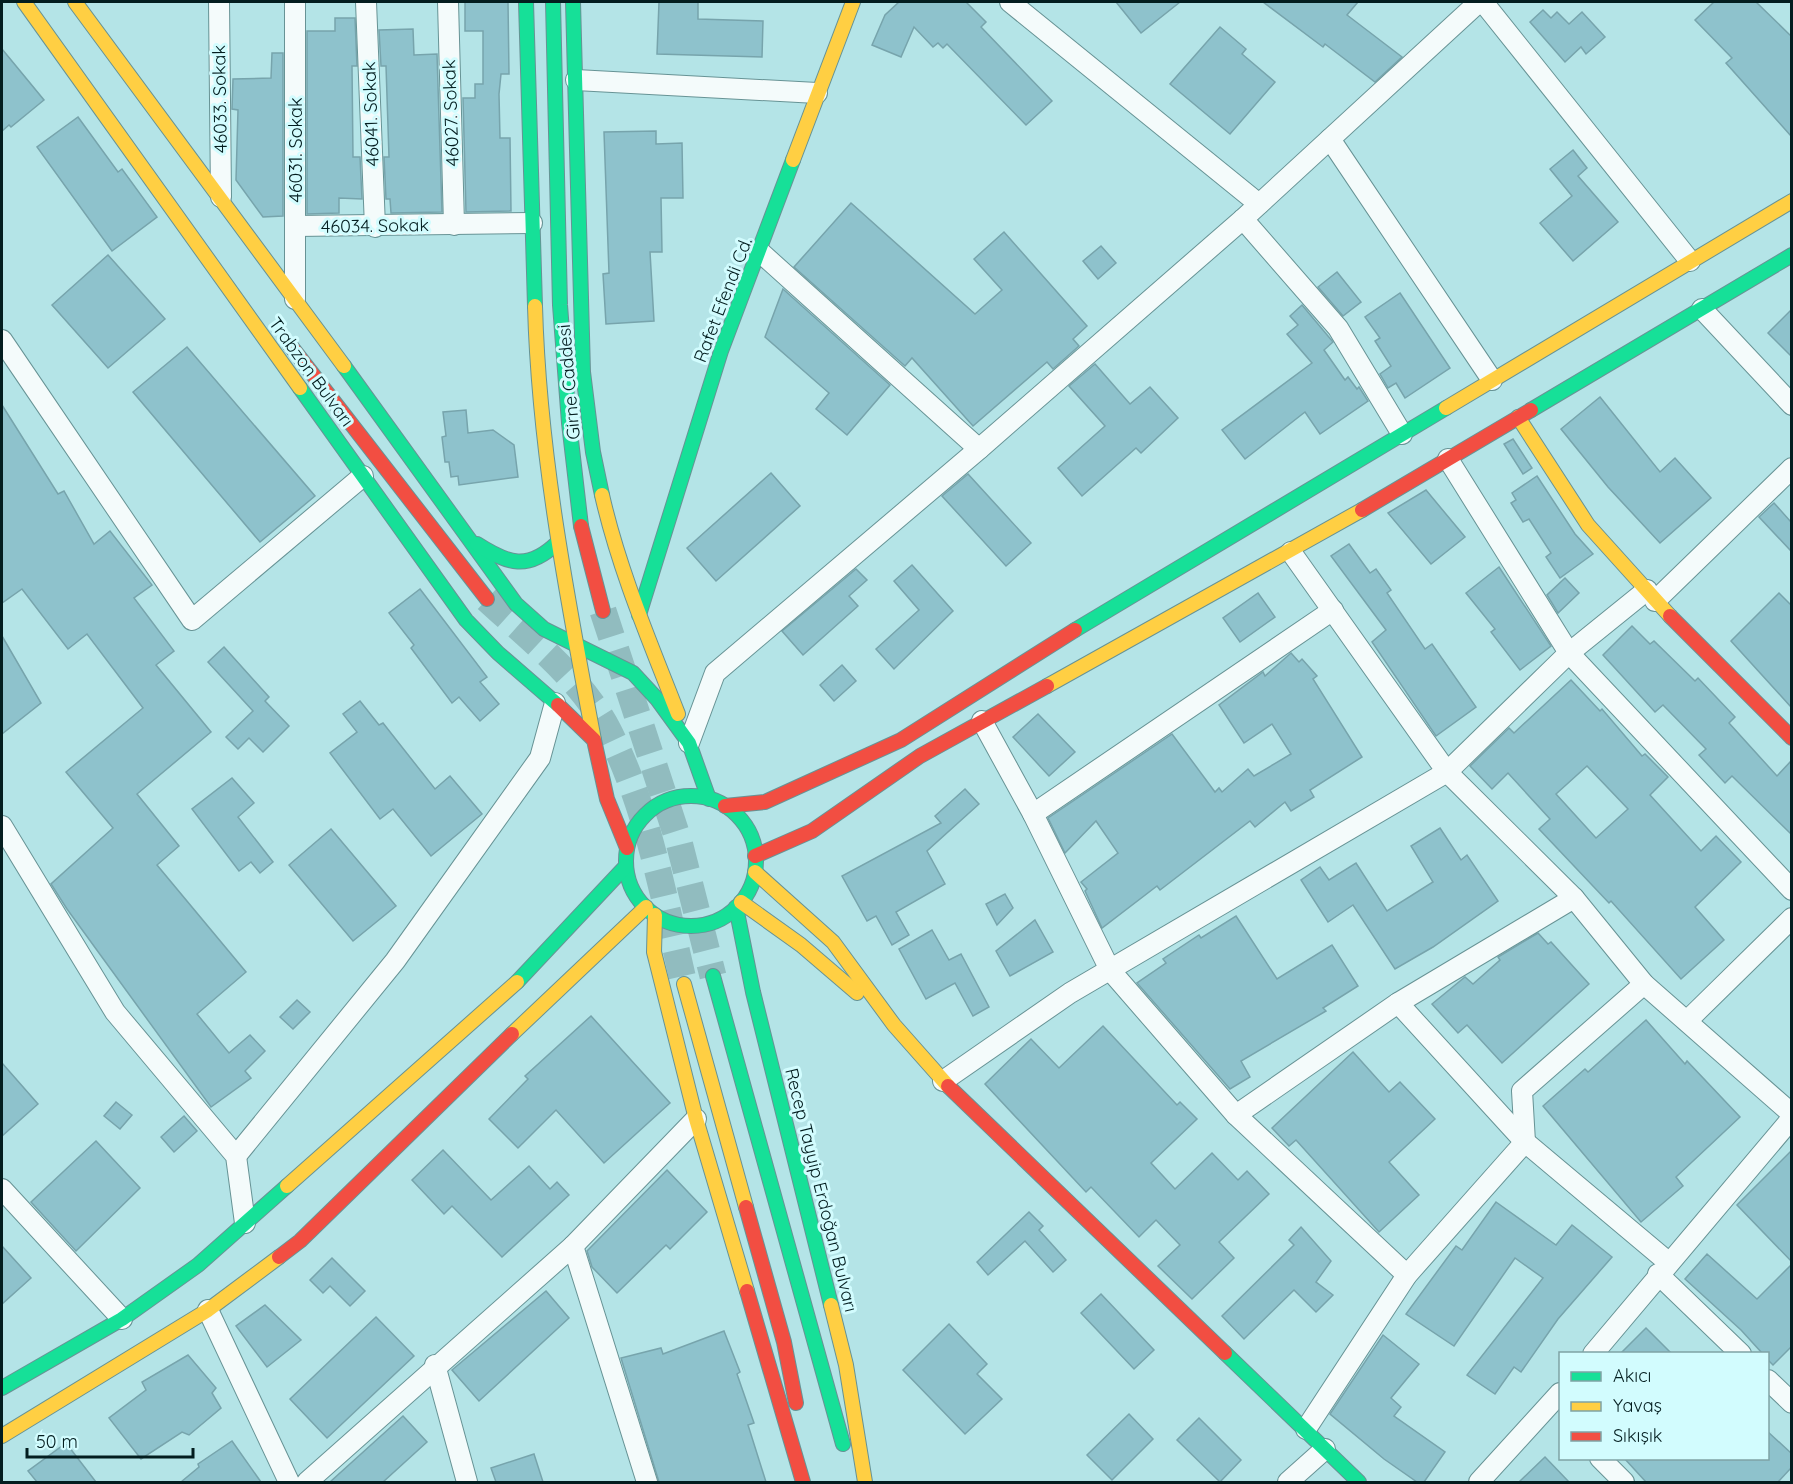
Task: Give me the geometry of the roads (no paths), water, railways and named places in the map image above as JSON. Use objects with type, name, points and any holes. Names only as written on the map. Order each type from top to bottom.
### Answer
[{"type":"main road","name":"Trabzon Bulvarı","points":[[24,2],[466,620],[498,653],[594,740]]},
{"type":"main road","name":"Trabzon Bulvarı","points":[[75,2],[222,197],[516,604],[544,628],[578,648],[633,673],[657,699],[689,743],[709,799]]},
{"type":"main road","name":"Girne Caddesi","points":[[526,2],[537,380],[557,543]]},
{"type":"main road","name":"Girne Caddesi","points":[[553,2],[560,305],[569,423],[582,532],[603,611]]},
{"type":"main road","name":"Girne Caddesi","points":[[573,2],[583,372],[593,452],[609,526],[639,615],[689,743]]},
{"type":"main road","name":"Rafet Efendi Cd.","points":[[639,615],[721,351],[853,2]]},
{"type":"main road","points":[[73,71],[255,300]]},
{"type":"main road","points":[[725,806],[765,802],[901,740],[1084,624],[1791,201]]},
{"type":"main road","points":[[755,856],[813,831],[920,756],[1291,552],[1791,255]]},
{"type":"main road","points":[[284,337],[487,599]]},
{"type":"main road","points":[[1518,417],[1588,525],[1651,596],[1791,738]]},
{"type":"main road","points":[[470,539],[506,561],[524,563],[545,558],[557,543]]},
{"type":"main road","points":[[557,543],[607,800],[627,848]]},
{"type":"main road","points":[[691,796],[709,799],[725,806],[746,828],[755,856],[755,872],[750,887],[739,905],[722,918],[705,924],[686,926],[668,922],[651,911],[630,884],[626,866],[627,848],[633,831],[643,816],[657,805],[673,798],[691,796]]},
{"type":"main road","points":[[2,1388],[122,1319],[198,1265],[516,983],[626,866]]},
{"type":"main road","points":[[755,872],[833,942],[894,1025],[943,1081],[1359,1482]]},
{"type":"main road","points":[[739,905],[801,945],[894,1025]]},
{"type":"main road","name":"Recep Tayyip Erdoğan Bulvarı","points":[[739,905],[753,993],[846,1365],[865,1482]]},
{"type":"main road","points":[[651,911],[654,952],[696,1119],[803,1482]]},
{"type":"main road","points":[[2,1436],[208,1310],[300,1241],[560,986],[651,911]]},
{"type":"main road","points":[[713,976],[779,1221],[854,1482]]},
{"type":"main road","points":[[684,984],[784,1342],[813,1482]]},
{"type":"street","name":"46033. Sokak","points":[[219,2],[222,197]]},
{"type":"street","name":"46031. Sokak","points":[[295,2],[295,299]]},
{"type":"street","name":"46041. Sokak","points":[[366,2],[375,227]]},
{"type":"street","name":"46027. Sokak","points":[[448,2],[454,225]]},
{"type":"street","points":[[1010,2],[1259,204]]},
{"type":"street","points":[[689,743],[715,673],[979,449],[1243,219],[1479,2]]},
{"type":"street","points":[[1483,2],[1690,261]]},
{"type":"street","points":[[576,80],[817,93]]},
{"type":"street","points":[[1330,139],[1492,380]]},
{"type":"street","points":[[1243,219],[1338,328],[1402,434]]},
{"type":"street","name":"46034. Sokak","points":[[296,226],[375,227],[532,223]]},
{"type":"street","points":[[760,252],[979,449]]},
{"type":"street","points":[[1702,309],[1791,405]]},
{"type":"street","points":[[2,340],[192,620],[363,476]]},
{"type":"street","points":[[1448,459],[1569,653],[1791,890]]},
{"type":"street","points":[[943,1081],[1070,993],[1447,772],[1569,653],[1651,596],[1791,468]]},
{"type":"street","points":[[1291,552],[1447,772],[1574,898],[1644,984],[1791,1116],[1594,1352]]},
{"type":"street","points":[[1033,814],[1333,610]]},
{"type":"street","points":[[236,1156],[395,961],[540,758],[555,703]]},
{"type":"street","points":[[982,721],[1033,814],[1110,970],[1236,1115],[1407,1275]]},
{"type":"street","points":[[3,828],[116,1012],[236,1156],[245,1223]]},
{"type":"street","points":[[1236,1115],[1398,1003],[1574,898]]},
{"type":"street","points":[[1687,1021],[1791,918]]},
{"type":"street","points":[[1305,1429],[1407,1275],[1525,1142],[1522,1091],[1644,984]]},
{"type":"street","points":[[1398,1003],[1525,1142],[1663,1268],[1740,1352]]},
{"type":"street","points":[[307,1482],[435,1365],[573,1246],[696,1119]]},
{"type":"street","points":[[2,1189],[122,1319]]},
{"type":"street","points":[[573,1246],[647,1482]]},
{"type":"street","points":[[208,1310],[289,1482]]},
{"type":"street","points":[[435,1365],[467,1482]]},
{"type":"street","points":[[1769,1382],[1791,1403]]},
{"type":"street","points":[[1479,1482],[1556,1407]]},
{"type":"street","points":[[1288,1482],[1325,1449]]},
{"type":"street","points":[[1602,1460],[1624,1482]]},
{"type":"tunnel","points":[[487,599],[569,676],[584,693],[608,730],[634,791],[654,854],[684,984]]},
{"type":"tunnel","points":[[603,611],[679,842],[713,976]]}]
